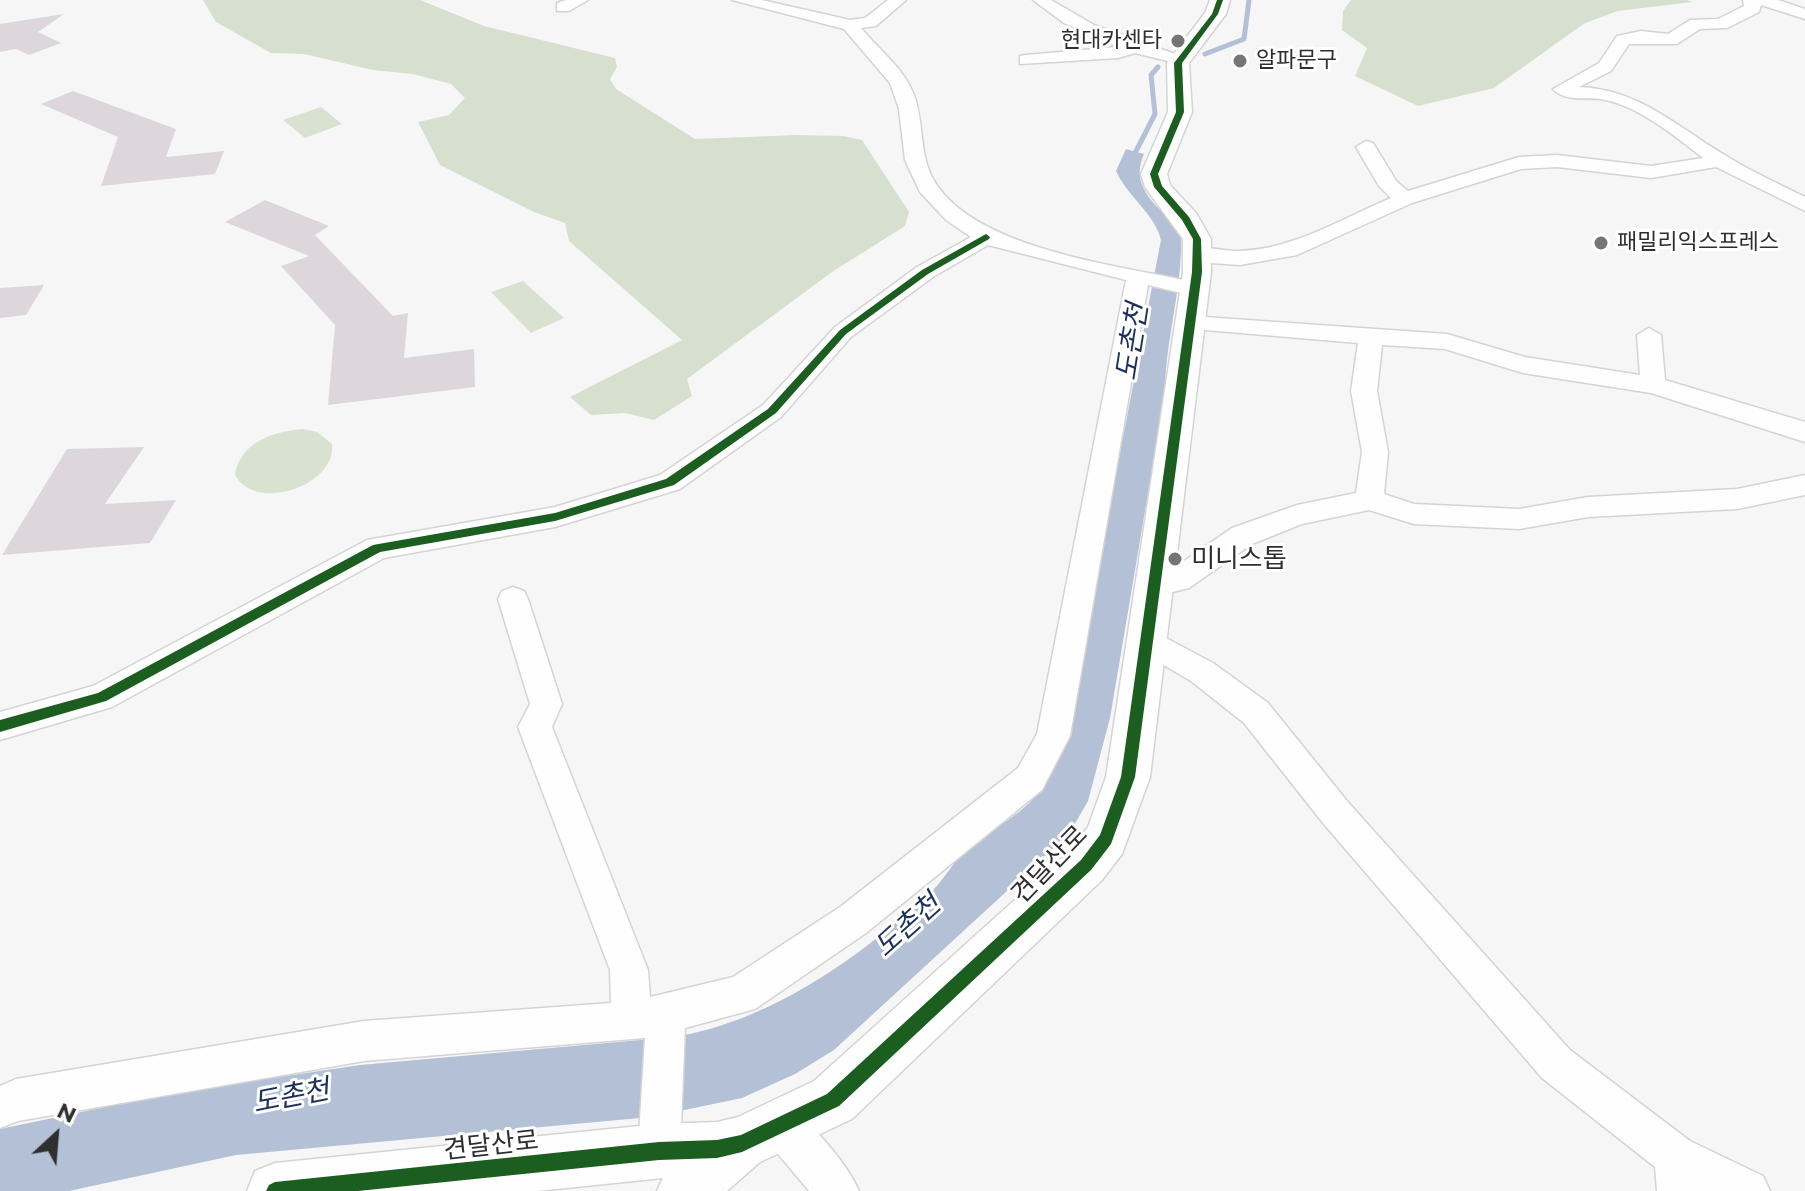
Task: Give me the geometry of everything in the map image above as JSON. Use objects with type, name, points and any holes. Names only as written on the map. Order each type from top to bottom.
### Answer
[{"type":"street","points":[[563,7],[580,0]]},
{"type":"street","points":[[740,0],[850,25],[870,22],[898,0]]},
{"type":"street","points":[[1041,0],[1070,18],[1135,47],[1180,59],[1215,14],[1220,0]]},
{"type":"street","points":[[1751,0],[1753,8],[1721,24],[1696,24],[1671,40],[1641,36],[1623,40],[1605,67],[1562,89],[1573,95],[1608,95],[1691,137],[1719,161],[1805,205]]},
{"type":"street","points":[[1761,0],[1805,14]]},
{"type":"street","points":[[850,25],[861,44],[896,78],[904,94],[915,161],[939,204],[956,220],[986,237],[1192,289],[1371,339],[1447,342],[1523,365],[1653,385],[1789,425],[1805,433]]},
{"type":"street","points":[[1059,47],[1117,39]]},
{"type":"street","points":[[1026,60],[1118,53],[1135,47]]},
{"type":"street","name":"견달산로","points":[[275,1191],[568,1175],[667,1160],[762,1135],[833,1100],[1093,856],[1119,811],[1128,777],[1149,641],[1192,289],[1197,239],[1186,219],[1154,180],[1156,163],[1182,103],[1180,59]]},
{"type":"street","points":[[1366,147],[1389,186],[1405,199]]},
{"type":"street","points":[[1192,289],[1240,258],[1289,250],[1405,199],[1519,163],[1557,161],[1651,172],[1719,161]]},
{"type":"street","points":[[1753,179],[1770,176],[1805,180]]},
{"type":"street","points":[[0,726],[101,697],[377,548],[555,517],[670,482],[772,411],[843,332],[925,272],[986,237]]},
{"type":"street","points":[[0,1107],[16,1100],[177,1070],[364,1041],[654,1022],[741,995],[853,920],[1030,779],[1053,736],[1144,277]]},
{"type":"street","points":[[1649,335],[1653,385]]},
{"type":"street","points":[[1369,500],[1375,452],[1364,391],[1371,339]]},
{"type":"street","points":[[1156,585],[1179,580],[1194,572],[1242,536],[1297,515],[1369,500],[1414,514],[1519,519],[1588,507],[1737,499],[1805,485]]},
{"type":"street","points":[[513,599],[546,704],[535,727],[629,970],[654,1022],[667,1160]]},
{"type":"street","points":[[1149,641],[1202,672],[1256,713],[1335,812],[1556,1064],[1677,1174],[1748,1191]]},
{"type":"street","points":[[762,1135],[837,1191]]},
{"type":"green space","points":[[203,0],[420,0],[484,26],[615,58],[617,67],[610,79],[616,89],[695,139],[797,135],[843,136],[862,140],[909,212],[905,226],[832,272],[687,379],[692,396],[654,420],[625,413],[591,415],[570,397],[682,340],[569,241],[565,223],[534,212],[440,165],[418,122],[449,115],[465,98],[451,84],[413,74],[373,70],[304,54],[271,53],[216,22]]},
{"type":"green space","points":[[1351,0],[1692,2],[1618,11],[1585,23],[1494,88],[1418,106],[1355,76],[1367,48],[1342,30],[1343,11]]},
{"type":"green space","points":[[321,107],[342,124],[305,138],[283,120]]},
{"type":"green space","points":[[523,281],[564,318],[531,333],[491,292]]},
{"type":"green space","points":[[303,429],[317,432],[332,444],[330,459],[322,472],[309,482],[293,490],[259,492],[245,486],[235,475],[238,464],[251,446],[281,432]]},
{"type":"water","points":[[1126,149],[1144,154],[1140,167],[1143,188],[1181,234],[1181,254],[1165,393],[1110,718],[1088,801],[1069,834],[834,1050],[795,1074],[742,1098],[651,1117],[236,1155],[69,1191],[0,1191],[0,1129],[177,1092],[360,1065],[674,1037],[745,1017],[844,963],[931,892],[966,850],[1031,802],[1046,781],[1065,739],[1161,240],[1153,222],[1116,171]]},
{"type":"building","points":[[64,14],[38,32],[61,43],[29,55],[16,49],[0,52],[0,24]]},
{"type":"building","points":[[73,91],[176,129],[166,157],[224,151],[215,174],[101,186],[118,137],[41,104]]},
{"type":"building","points":[[265,200],[329,226],[315,235],[393,316],[408,313],[404,358],[474,349],[475,387],[328,405],[335,325],[281,266],[309,256],[225,222]]},
{"type":"building","points":[[44,285],[26,315],[0,318],[0,288]]},
{"type":"building","points":[[144,447],[105,504],[176,500],[150,543],[2,555],[67,449]]},
{"type":"waterway","name":"도촌천","points":[[1205,54],[1244,39],[1249,0]]},
{"type":"waterway","name":"도촌천","points":[[1132,159],[1155,114],[1151,75],[1158,67]]},
{"type":"cycle path","points":[[275,1191],[659,1151],[717,1149],[742,1143],[833,1100],[1086,865],[1106,839],[1128,777],[1197,272],[1197,239],[1186,219],[1158,187],[1154,174],[1180,112],[1178,63],[1215,14],[1220,0]]},
{"type":"cycle path","points":[[0,726],[101,697],[377,548],[555,517],[670,482],[772,411],[843,332],[925,272],[986,237]]},
{"type":"place","name":"현대카센타","points":[[1178,41]]},
{"type":"place","name":"알파문구","points":[[1240,61]]},
{"type":"place","name":"패밀리익스프레스","points":[[1601,243]]},
{"type":"place","name":"미니스톱","points":[[1175,559]]}]
